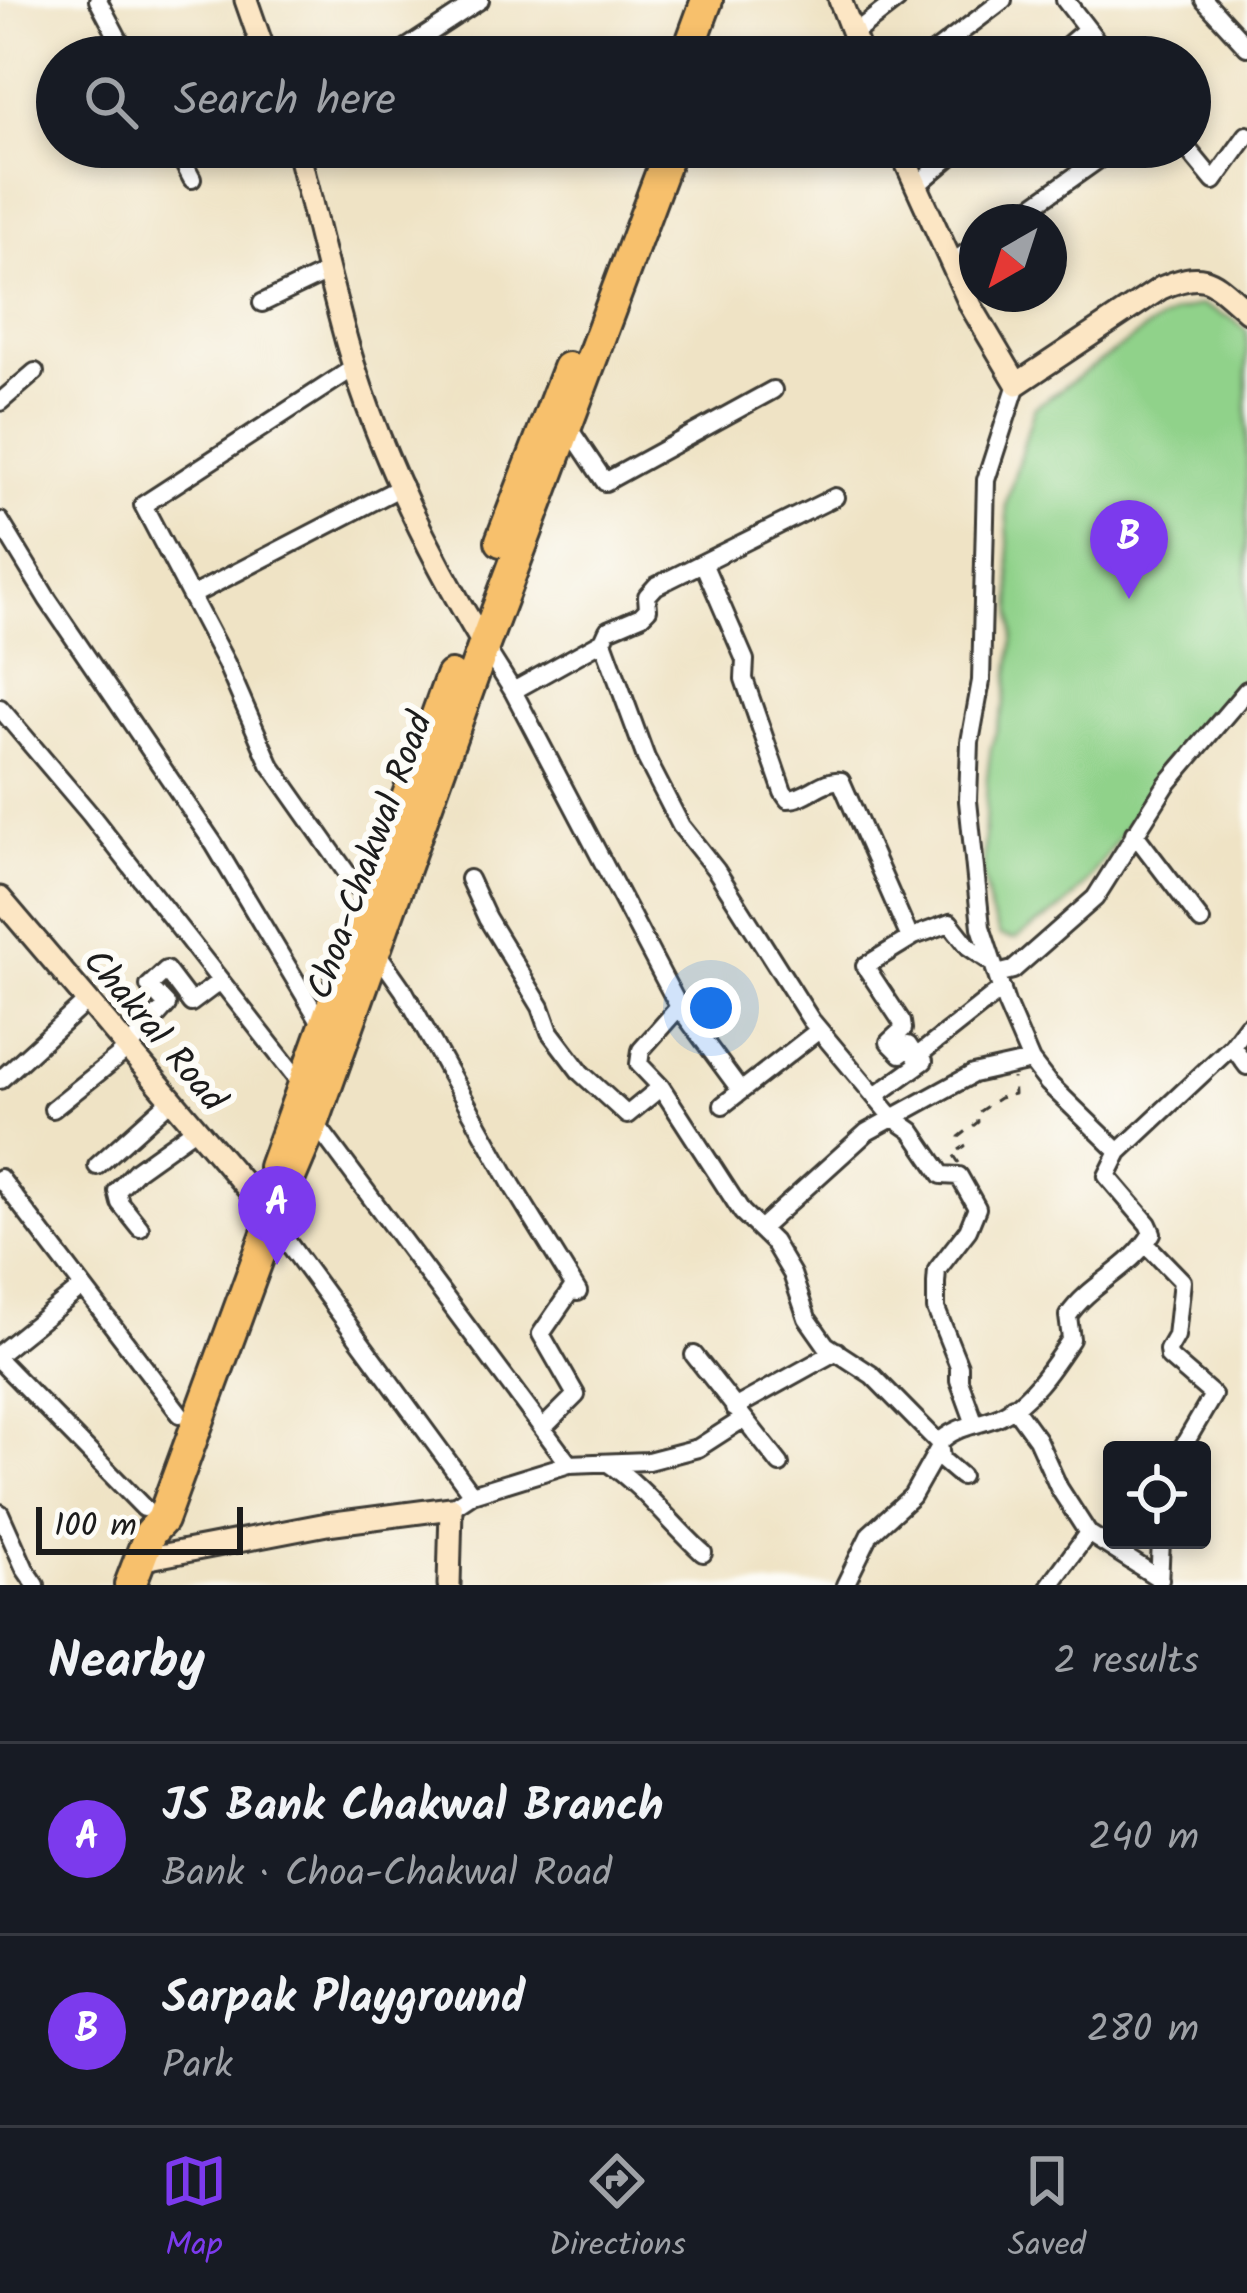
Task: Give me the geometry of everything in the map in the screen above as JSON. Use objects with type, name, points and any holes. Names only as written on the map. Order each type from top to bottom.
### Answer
[{"type":"highway","points":[[695,36],[708,3]]},
{"type":"highway","points":[[706,36],[708,3]]},
{"type":"highway","points":[[141,1546],[179,1414],[266,1212],[303,1087],[368,903],[477,634],[644,168]]},
{"type":"highway","name":"Choa-Chakwal Road","points":[[141,1546],[161,1520],[266,1212],[314,1121],[376,951],[477,634],[568,427],[663,168]]},
{"type":"street","points":[[98,0],[117,36]]},
{"type":"street","points":[[425,36],[480,0]]},
{"type":"street","points":[[840,0],[853,34],[897,0]]},
{"type":"street","points":[[956,36],[1003,0]]},
{"type":"street","points":[[1065,0],[1092,36]]},
{"type":"street","points":[[1204,0],[1247,47]]},
{"type":"street","points":[[249,2],[260,36]]},
{"type":"street","points":[[1079,36],[1087,29]]},
{"type":"street","points":[[1203,168],[1214,181],[1247,135]]},
{"type":"street","points":[[186,168],[192,179]]},
{"type":"street","points":[[302,168],[355,367],[445,582],[513,692],[679,1007],[741,1091]]},
{"type":"street","points":[[909,168],[971,306],[1017,384]]},
{"type":"street","points":[[917,185],[937,168]]},
{"type":"street","points":[[1035,204],[1086,168]]},
{"type":"street","points":[[952,263],[959,258]]},
{"type":"street","points":[[262,303],[329,271]]},
{"type":"street","points":[[1119,1152],[1031,1061],[981,927],[968,801],[970,742],[981,681],[986,480],[1017,384],[1161,288],[1186,277],[1208,278],[1247,311]]},
{"type":"street","points":[[355,367],[142,505],[226,663],[270,764],[368,903]]},
{"type":"street","points":[[0,402],[35,372]]},
{"type":"street","points":[[568,427],[605,482],[773,390]]},
{"type":"street","points":[[190,596],[404,487]]},
{"type":"street","points":[[513,692],[603,641],[608,630],[641,616],[648,609],[650,590],[835,497]]},
{"type":"street","points":[[0,521],[48,600],[214,844],[324,1028]]},
{"type":"street","points":[[703,563],[745,660],[744,680],[783,792],[795,799],[833,780],[841,781],[910,938]]},
{"type":"street","points":[[603,641],[646,758],[681,826],[716,870],[819,1030],[892,1117],[912,1131],[942,1175],[959,1176],[977,1208],[968,1230],[937,1270],[936,1309],[975,1424]]},
{"type":"street","points":[[875,1096],[922,1058],[997,975],[1013,970],[1096,898],[1167,784],[1247,690]]},
{"type":"street","points":[[0,708],[90,814],[303,1087]]},
{"type":"street","points":[[1134,833],[1201,922]]},
{"type":"street","points":[[469,879],[541,1006],[550,1032],[580,1073],[627,1114],[661,1087]]},
{"type":"street","name":"Chakral Road","points":[[0,898],[266,1212]]},
{"type":"street","points":[[922,1058],[908,1045],[901,1054],[889,1042],[903,1029],[902,1022],[865,966],[910,938],[950,923],[997,975]]},
{"type":"street","points":[[376,951],[404,991],[576,1289],[541,1334],[576,1395],[543,1428]]},
{"type":"street","points":[[52,1109],[129,1048],[167,1005],[148,986],[166,970],[191,1004],[219,982]]},
{"type":"street","points":[[0,1080],[88,1000]]},
{"type":"street","points":[[679,1007],[638,1058],[742,1212],[773,1242],[807,1318],[826,1345],[872,1375],[939,1447],[941,1459],[961,1476]]},
{"type":"street","points":[[844,1585],[870,1534],[912,1496],[939,1447],[956,1429],[1003,1415],[1032,1391],[1071,1339],[1068,1316],[1081,1297],[1122,1271],[1146,1244],[1152,1233],[1148,1224],[1107,1176],[1119,1152],[1232,1046],[1247,1026]]},
{"type":"street","points":[[723,1106],[819,1030]]},
{"type":"street","points":[[1232,1046],[1247,1066]]},
{"type":"street","points":[[922,1058],[939,1091]]},
{"type":"street","points":[[760,1229],[866,1132],[973,1074],[1031,1061]]},
{"type":"street","points":[[98,1166],[172,1099]]},
{"type":"street","points":[[314,1121],[569,1464]]},
{"type":"street","points":[[140,1228],[120,1203],[117,1191],[137,1170],[196,1128]]},
{"type":"street","points":[[0,1178],[179,1414]]},
{"type":"street","points":[[266,1212],[472,1494]]},
{"type":"street","points":[[1146,1244],[1181,1281],[1176,1336],[1169,1357],[1213,1395],[1185,1441]]},
{"type":"street","points":[[82,1287],[0,1357],[141,1546],[451,1508],[472,1494],[569,1464],[648,1461],[698,1448],[738,1414],[837,1351]]},
{"type":"street","points":[[694,1355],[780,1464]]},
{"type":"street","points":[[1013,1406],[1037,1439],[1059,1488],[1088,1533],[1159,1582]]},
{"type":"street","points":[[608,1462],[633,1480],[703,1553]]},
{"type":"street","points":[[449,1585],[451,1508]]},
{"type":"street","points":[[0,1514],[36,1585]]},
{"type":"street","points":[[1050,1585],[1088,1533]]},
{"type":"street","points":[[1159,1582],[1161,1549]]},
{"type":"path","points":[[959,1176],[961,1166],[953,1154],[965,1146],[958,1137],[978,1122],[977,1113],[1014,1094],[1010,1066]]},
{"type":"green space","points":[[1200,305],[1231,318],[1247,331],[1247,676],[1157,783],[1086,884],[1064,907],[1015,939],[1000,936],[983,874],[987,777],[1005,703],[1014,635],[1006,504],[1034,408],[1146,329],[1175,312]]},
{"type":"place","name":"Sarpak Playground","points":[[1129,599]]},
{"type":"place","name":"JS Bank Chakwal Branch","points":[[277,1265]]}]
